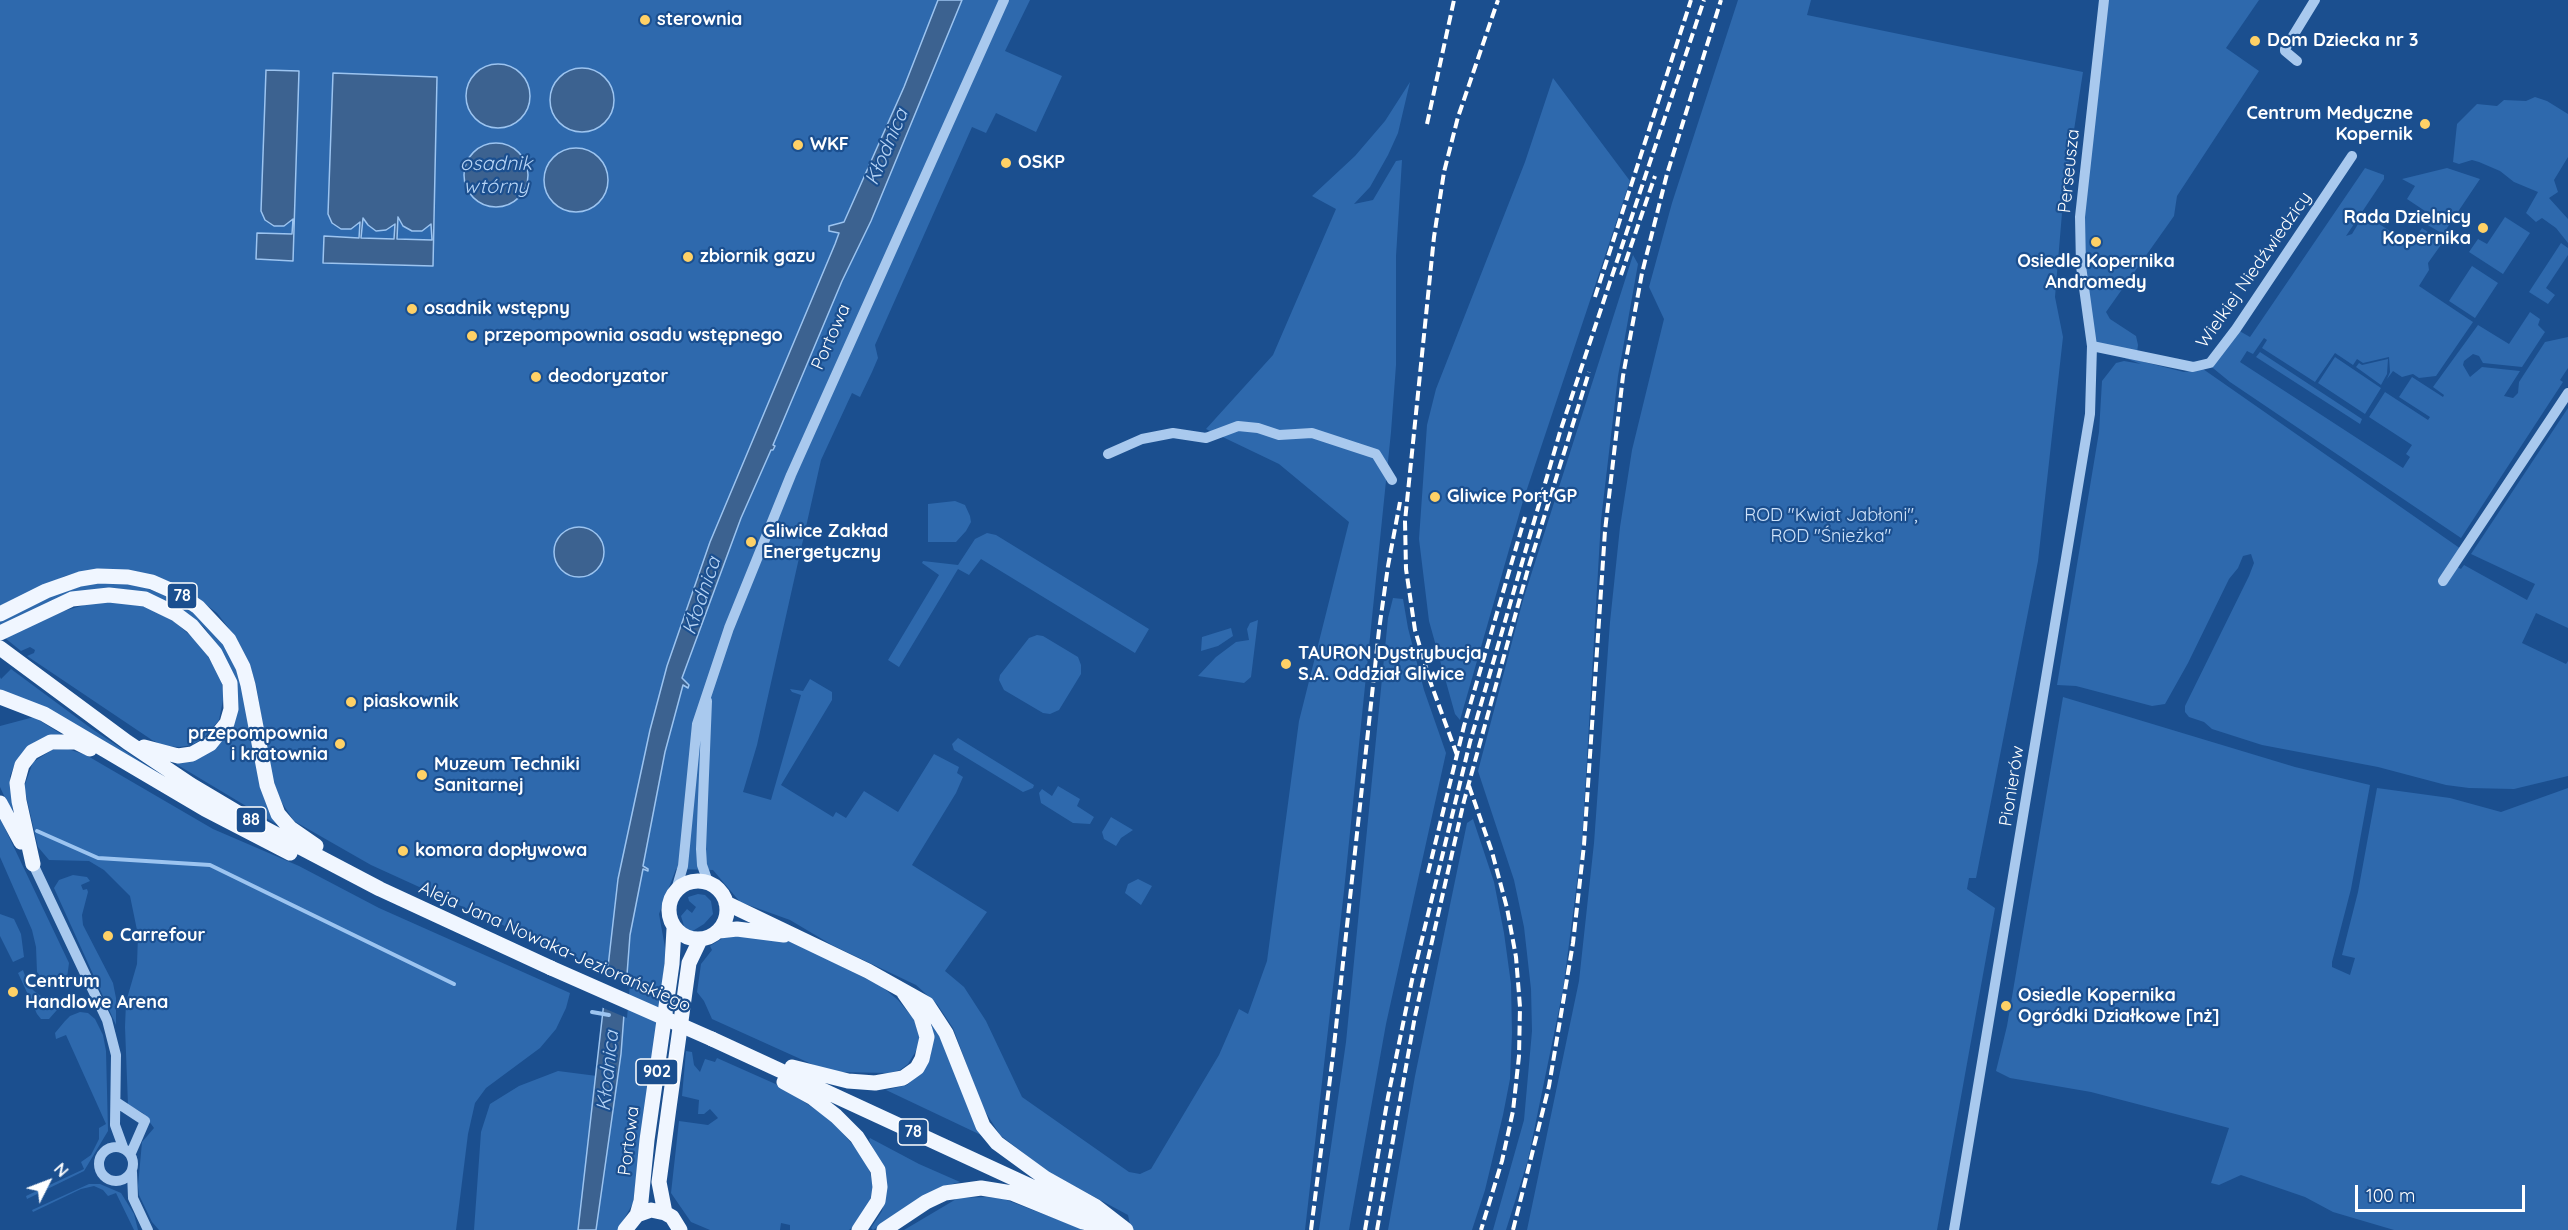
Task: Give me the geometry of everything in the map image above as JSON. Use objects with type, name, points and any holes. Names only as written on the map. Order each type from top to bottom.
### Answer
[{"type":"main road","name":"78","points":[[0,614],[46,591],[80,579],[98,576],[128,577],[152,582],[177,592],[198,607],[228,640],[243,667],[249,685],[267,785],[278,814],[290,828],[380,889]]},
{"type":"main road","points":[[0,633],[72,599],[109,595],[144,599],[176,614],[192,626],[215,653],[230,684],[231,709],[227,723],[210,744],[192,754],[169,754],[128,742]]},
{"type":"main road","name":"Aleja Jana Nowaka-Jeziorańskiego","points":[[0,648],[128,742],[191,784],[260,826],[380,889],[550,968],[719,1042],[1123,1230]]},
{"type":"main road","name":"78","points":[[0,697],[44,714],[145,775],[267,842],[358,885],[380,889]]},
{"type":"main road","points":[[33,864],[20,813],[17,783],[22,765],[32,752],[51,742],[76,742],[145,775]]},
{"type":"main road","points":[[0,803],[33,864]]},
{"type":"main road","points":[[676,890],[686,883],[697,881],[708,882],[723,894],[726,903],[724,923],[719,931]]},
{"type":"main road","name":"902","points":[[674,928],[668,911],[669,902],[676,890]]},
{"type":"main road","points":[[726,903],[901,989],[927,1005],[946,1033],[983,1126],[997,1143],[1045,1178],[1095,1206],[1123,1230]]},
{"type":"main road","points":[[674,928],[681,935],[700,940],[719,931],[737,929],[798,937]]},
{"type":"main road","name":"Portowa","points":[[637,1215],[641,1202],[647,1140],[672,964],[674,928]]},
{"type":"main road","name":"Portowa","points":[[665,1213],[659,1182],[669,1103],[689,963],[700,940]]},
{"type":"main road","points":[[719,1042],[799,1070],[832,1078],[875,1083],[903,1078],[917,1068],[922,1059],[927,1037],[921,1017],[901,989]]},
{"type":"main road","points":[[719,1042],[774,1077],[813,1098],[836,1116],[856,1137],[878,1170],[880,1187],[878,1201],[859,1230]]},
{"type":"main road","points":[[884,1230],[926,1202],[945,1193],[981,1188],[1012,1193],[1083,1222],[1123,1230]]},
{"type":"main road","points":[[637,1215],[651,1210],[665,1213],[672,1217],[680,1230]]},
{"type":"main road","name":"902","points":[[625,1230],[637,1215]]},
{"type":"street","name":"Portowa","points":[[676,890],[683,866],[694,737],[741,596],[777,507],[1004,0]]},
{"type":"street","name":"Perseusza","points":[[2092,346],[2081,266],[2080,217],[2104,0]]},
{"type":"street","points":[[2297,61],[2285,49],[2315,0]]},
{"type":"street","name":"Wielkiej Niedźwiedzicy","points":[[2092,346],[2193,367],[2210,363],[2352,156]]},
{"type":"street","name":"Pionierów","points":[[1954,1230],[2088,426],[2092,397],[2092,346]]},
{"type":"street","points":[[2443,581],[2568,393]]},
{"type":"street","points":[[1108,454],[1142,439],[1173,433],[1206,438],[1238,426],[1258,428],[1279,435],[1312,433],[1376,454],[1392,480]]},
{"type":"street","name":"Portowa","points":[[707,695],[701,849],[702,865],[708,882]]},
{"type":"street","points":[[33,864],[107,1020],[116,1055],[115,1125],[101,1155],[99,1167],[105,1177],[133,1198]]},
{"type":"street","points":[[116,1102],[145,1121],[127,1150]]},
{"type":"street","points":[[115,1125],[134,1162],[133,1198],[148,1230]]},
{"type":"street","points":[[104,1150],[110,1147],[127,1150]]},
{"type":"street","points":[[110,1180],[123,1180],[132,1172]]},
{"type":"green space","points":[[0,0],[938,0],[904,87],[844,222],[830,231],[839,233],[835,244],[710,542],[667,666],[650,730],[618,879],[608,973],[371,865],[294,821],[280,800],[271,774],[256,685],[249,663],[237,639],[217,613],[187,590],[165,580],[79,572],[65,576],[0,606]]},
{"type":"green space","points":[[962,0],[1030,0],[1005,51],[1062,76],[1036,132],[996,113],[986,133],[972,127],[875,345],[878,358],[872,372],[860,397],[852,393],[821,460],[757,745],[743,792],[771,800],[801,695],[790,689],[803,691],[810,679],[832,692],[832,700],[781,785],[833,817],[836,812],[846,818],[864,791],[898,812],[934,754],[959,767],[957,773],[963,777],[956,793],[912,865],[987,912],[945,971],[964,987],[986,1021],[1022,1097],[1129,1172],[1140,1174],[1151,1169],[1219,1055],[1239,1009],[1248,1014],[1267,961],[1299,721],[1349,522],[1279,464],[1206,429],[1273,355],[1336,209],[1312,196],[1355,156],[1385,121],[1410,82],[1398,133],[1388,155],[1370,187],[1354,204],[1373,200],[1396,161],[1402,160],[1396,256],[1396,365],[1391,432],[1344,891],[1305,1230],[1131,1230],[1128,1215],[1048,1172],[1000,1135],[983,1108],[953,1028],[937,1004],[916,985],[832,945],[790,920],[740,902],[713,870],[676,869],[659,914],[666,953],[633,1203],[618,1230],[596,1230],[621,1054],[630,935],[665,752],[683,685],[682,678],[741,518],[771,450],[775,447],[772,445],[842,281],[871,221]]},
{"type":"green space","name":"ROD \"Kwiat Jabłoni\", ROD \"Śnieżka\"","points":[[1738,0],[1811,0],[1807,15],[2083,72],[2063,201],[2055,297],[2063,337],[2038,561],[1976,878],[1969,878],[1967,889],[1995,908],[1937,1230],[1527,1230],[1579,981],[1594,843],[1610,622],[1620,527],[1632,450],[1664,319],[1649,287],[1672,203]]},
{"type":"green space","points":[[2105,0],[2259,0],[2226,48],[2259,71],[2177,196],[2174,216],[2106,312],[2110,319],[2136,336],[2138,345],[2136,360],[2184,372],[2203,369],[2461,549],[2452,564],[2461,569],[2464,565],[2527,600],[2535,584],[2471,554],[2568,408],[2568,628],[2536,613],[2522,643],[2566,664],[2568,661],[2568,776],[2514,789],[2446,785],[2378,767],[2262,745],[2212,729],[2204,722],[2189,717],[2185,712],[2185,706],[2249,576],[2254,563],[2251,554],[2243,556],[2238,568],[2229,579],[2165,704],[2152,706],[2076,686],[2057,685],[2099,432],[2102,381],[2116,363],[2124,361],[2141,364],[2092,346],[2080,247]]},
{"type":"green space","points":[[1553,78],[1630,181],[1523,501],[1460,720],[1455,714],[1429,621],[1419,539],[1427,425],[1436,389],[1525,162]]},
{"type":"green space","points":[[2535,97],[2547,101],[2568,114],[2568,157],[2554,180],[2558,192],[2549,198],[2568,219],[2568,243],[2556,228],[2542,218],[2536,222],[2526,213],[2538,192],[2514,182],[2500,171],[2479,162],[2472,160],[2459,164],[2453,162],[2457,124],[2477,104],[2497,106],[2504,100],[2526,101]]},
{"type":"green space","points":[[2365,168],[2384,175],[2384,179],[2346,236],[2352,234],[2364,214],[2411,245],[2422,228],[2443,242],[2428,263],[2429,270],[2419,286],[2473,322],[2436,376],[2419,378],[2413,374],[2402,377],[2393,371],[2387,379],[2390,372],[2389,357],[2363,363],[2357,359],[2353,365],[2335,353],[2315,382],[2262,348],[2267,340],[2264,338],[2253,354],[2247,351],[2240,362],[2403,468],[2410,457],[2406,454],[2412,445],[2369,417],[2385,392],[2428,420],[2430,417],[2399,397],[2412,377],[2443,397],[2444,395],[2433,387],[2478,325],[2509,344],[2530,312],[2540,319],[2538,325],[2545,332],[2522,367],[2483,363],[2479,356],[2473,354],[2464,361],[2463,365],[2470,377],[2482,367],[2520,371],[2504,396],[2513,398],[2518,393],[2519,382],[2545,342],[2568,337],[2568,368],[2560,380],[2563,382],[2461,538],[2230,382],[2208,364],[2236,329],[2250,337]]},
{"type":"green space","points":[[2447,168],[2480,179],[2443,234],[2426,224],[2431,215],[2407,199],[2415,186],[2402,179]]},
{"type":"green space","points":[[2505,217],[2530,233],[2503,274],[2469,252],[2478,239],[2487,244]]},
{"type":"green space","points":[[2561,243],[2568,248],[2568,255],[2546,288],[2555,295],[2548,304],[2529,292]]},
{"type":"green space","points":[[1633,255],[1638,264],[1618,376],[1601,520],[1582,844],[1563,990],[1528,1160],[1506,1230],[1493,1230],[1524,1120],[1532,1031],[1531,989],[1524,927],[1514,880],[1478,771],[1523,600]]},
{"type":"green space","points":[[2472,266],[2498,283],[2475,318],[2449,301]]},
{"type":"green space","points":[[2260,352],[2362,419],[2360,424],[2256,357]]},
{"type":"green space","points":[[2335,357],[2381,388],[2365,414],[2318,383]]},
{"type":"green space","points":[[2388,359],[2387,374],[2381,385],[2356,367],[2359,363],[2362,365]]},
{"type":"green space","points":[[955,501],[965,505],[970,516],[971,522],[966,531],[956,542],[928,542],[928,504]]},
{"type":"green space","points":[[987,533],[996,535],[1149,629],[1135,653],[981,559],[969,575],[958,569],[899,667],[888,660],[939,575],[922,563],[923,561],[958,565],[975,539]]},
{"type":"green space","points":[[113,582],[135,584],[178,600],[195,612],[228,650],[243,687],[264,797],[276,824],[176,764],[232,727],[225,657],[204,627],[189,615],[120,589],[0,625],[0,619],[48,597],[88,584]]},
{"type":"green space","points":[[1393,598],[1403,599],[1424,690],[1446,753],[1386,1024],[1349,1230],[1319,1230],[1346,1042],[1388,618]]},
{"type":"green space","points":[[95,602],[132,602],[147,607],[175,622],[202,646],[221,679],[224,695],[219,720],[205,737],[192,745],[164,746],[27,656],[35,650],[30,647],[21,651],[5,638],[53,614]]},
{"type":"green space","points":[[1258,620],[1251,677],[1244,683],[1198,676],[1216,657],[1236,642],[1249,640],[1247,629],[1250,623]]},
{"type":"green space","points":[[1231,628],[1233,636],[1218,646],[1201,651],[1202,637]]},
{"type":"green space","points":[[1037,635],[1043,636],[1078,657],[1081,665],[1081,674],[1059,710],[1050,714],[1043,713],[1004,690],[999,680],[1000,675],[1029,638]]},
{"type":"green space","points":[[11,669],[92,729],[181,788],[0,691],[0,677],[1,679]]},
{"type":"green space","points":[[2063,697],[2295,767],[2370,785],[2351,889],[2332,962],[2332,967],[2350,975],[2355,958],[2342,955],[2358,892],[2377,788],[2450,798],[2501,812],[2568,788],[2568,1230],[2394,1230],[2333,1212],[2305,1197],[2241,1175],[2219,1185],[2211,1183],[2229,1128],[2091,1092],[2010,1078],[1996,1071],[2007,1026]]},
{"type":"green space","points":[[34,717],[61,734],[16,761],[10,776],[13,815],[0,787],[0,726]]},
{"type":"green space","points":[[958,738],[1034,785],[1033,788],[1023,792],[954,750],[952,744]]},
{"type":"green space","points":[[68,749],[86,755],[213,829],[299,866],[379,908],[570,993],[556,1029],[540,1048],[486,1088],[475,1103],[468,1134],[456,1230],[159,1230],[152,1222],[139,1195],[138,1186],[142,1142],[154,1128],[143,1113],[128,1105],[126,1002],[137,964],[138,935],[130,896],[104,870],[89,861],[49,860],[38,847],[24,787],[33,762],[52,750]]},
{"type":"green space","points":[[1058,786],[1080,799],[1077,806],[1094,817],[1090,824],[1073,823],[1041,803],[1039,793],[1042,789],[1052,796]]},
{"type":"green space","points":[[1111,817],[1133,830],[1121,838],[1116,846],[1104,839],[1102,832]]},
{"type":"green space","points":[[0,818],[69,963],[67,978],[57,984],[49,984],[37,972],[36,947],[32,930],[0,857]]},
{"type":"green space","points":[[1473,819],[1494,882],[1511,984],[1510,1079],[1503,1115],[1485,1190],[1472,1230],[1388,1230],[1415,1076],[1450,905],[1467,823]]},
{"type":"green space","points":[[73,875],[87,877],[90,881],[81,885],[83,890],[87,889],[88,892],[82,915],[83,925],[113,983],[116,998],[116,1025],[54,888],[59,880]]},
{"type":"green space","points":[[1138,879],[1152,886],[1141,905],[1125,893],[1128,884]]},
{"type":"green space","points":[[698,894],[705,895],[711,901],[713,914],[704,924],[691,932],[684,926],[681,916],[687,909],[692,913],[696,907],[688,897]]},
{"type":"green space","points":[[0,914],[14,919],[21,934],[24,957],[13,962],[0,936]]},
{"type":"green space","points":[[731,933],[793,942],[881,986],[898,1000],[913,1018],[919,1031],[919,1046],[908,1064],[900,1070],[889,1073],[836,1072],[816,1066],[712,1019],[697,992],[701,964],[712,950],[710,946]]},
{"type":"green space","points":[[23,970],[28,984],[34,991],[41,996],[64,1002],[49,1019],[41,1019],[37,1014],[18,973]]},
{"type":"green space","points":[[80,1012],[88,1013],[95,1019],[103,1035],[106,1051],[108,1131],[84,1171],[27,1199],[26,1196],[84,1169],[81,1162],[91,1155],[99,1139],[99,1128],[106,1124],[66,1035],[56,1039],[55,1033],[65,1021]]},
{"type":"green space","points":[[932,1025],[936,1027],[981,1135],[886,1090],[907,1085],[923,1070],[931,1055]]},
{"type":"green space","points":[[686,1051],[692,1052],[694,1065],[700,1072],[705,1059],[715,1062],[717,1058],[780,1086],[830,1119],[862,1155],[870,1172],[873,1186],[870,1201],[857,1224],[849,1230],[790,1230],[790,1225],[781,1223],[780,1230],[710,1230],[691,1222],[671,1193],[679,1121],[708,1125],[718,1118],[710,1109],[704,1114],[698,1114],[699,1100],[682,1096]]},
{"type":"green space","points":[[558,1071],[597,1076],[578,1230],[474,1230],[481,1132],[490,1104],[519,1086]]},
{"type":"green space","points":[[870,1138],[919,1164],[960,1182],[941,1187],[873,1230],[871,1228],[882,1211],[886,1192],[885,1174]]},
{"type":"green space","points":[[89,1184],[100,1184],[121,1193],[134,1214],[138,1230],[134,1230],[116,1193],[108,1196],[103,1190],[94,1186],[81,1189],[33,1212],[32,1210]]},
{"type":"green space","points":[[958,1198],[1004,1199],[1085,1230],[904,1230]]},
{"type":"water","name":"Kłodnica","points":[[938,0],[962,0],[871,221],[842,281],[773,445],[775,446],[771,450],[741,518],[682,678],[689,685],[688,688],[683,685],[665,752],[643,866],[648,871],[643,869],[630,935],[621,1054],[596,1230],[578,1230],[618,879],[650,730],[667,666],[710,542],[835,244],[839,233],[829,231],[829,226],[844,222],[904,87]]},
{"type":"water","name":"osadnik wtórny","points":[[498,64],[516,69],[521,73],[525,78],[530,96],[525,114],[521,119],[516,123],[498,128],[480,123],[475,119],[471,114],[466,96],[471,78],[475,73],[480,69]]},
{"type":"water","name":"osadnik wtórny","points":[[582,68],[600,73],[605,77],[609,82],[614,100],[609,118],[605,123],[600,127],[582,132],[564,127],[559,123],[555,118],[550,100],[555,82],[559,77],[564,73]]},
{"type":"water","points":[[266,70],[299,71],[293,261],[256,259],[257,233],[292,234],[293,219],[284,226],[274,226],[265,220],[261,211]]},
{"type":"water","points":[[333,73],[437,77],[433,266],[323,263],[324,236],[359,238],[360,222],[351,229],[341,229],[332,223],[328,214]],"holes":[[[398,217],[403,226],[412,231],[422,231],[431,224],[432,240],[397,239]],[[363,218],[376,231],[386,230],[395,224],[394,239],[361,238]]]},
{"type":"water","name":"osadnik wtórny","points":[[496,143],[514,148],[519,152],[523,157],[528,175],[523,193],[519,198],[514,202],[496,207],[478,202],[473,198],[469,193],[464,175],[469,157],[473,152],[478,148]]},
{"type":"water","name":"osadnik wtórny","points":[[576,148],[594,153],[599,157],[603,162],[608,180],[603,198],[599,203],[594,207],[576,212],[558,207],[553,203],[549,198],[544,180],[549,162],[553,157],[558,153]]},
{"type":"water","points":[[574,527],[584,527],[597,534],[604,547],[604,557],[597,570],[584,577],[574,577],[565,573],[558,566],[554,557],[554,547],[558,538],[565,531]]},
{"type":"pier","points":[[605,972],[630,983],[627,1018],[601,1007]]},
{"type":"waterway","points":[[37,831],[98,858],[210,865],[454,984]]},
{"type":"waterway","points":[[592,1012],[609,1015]]},
{"type":"railway","points":[[1427,124],[1454,0]]},
{"type":"railway","points":[[1457,755],[1430,681],[1415,630],[1406,569],[1405,521],[1434,237],[1444,172],[1458,117],[1498,0]]},
{"type":"railway","points":[[1595,297],[1691,0]]},
{"type":"railway","points":[[1365,1230],[1388,1097],[1412,980],[1470,742],[1560,432],[1704,0]]},
{"type":"railway","points":[[1513,1230],[1549,1086],[1573,943],[1584,845],[1605,531],[1623,376],[1642,273],[1667,174],[1721,0]]},
{"type":"railway","points":[[1621,275],[1655,176]]},
{"type":"railway","points":[[1377,1230],[1415,1016],[1464,801],[1528,569],[1589,372]]},
{"type":"railway","points":[[1311,1230],[1333,1055],[1379,630],[1400,502]]},
{"type":"railway","points":[[1428,873],[1464,726],[1525,517]]},
{"type":"railway","points":[[1469,786],[1492,852],[1507,908],[1516,957],[1520,1007],[1519,1056],[1513,1111],[1502,1161],[1481,1230]]},
{"type":"place","name":"sterownia","points":[[645,20]]},
{"type":"place","name":"Dom Dziecka nr 3","points":[[2255,41]]},
{"type":"place","name":"Centrum Medyczne Kopernik","points":[[2425,124]]},
{"type":"place","name":"WKF","points":[[798,145]]},
{"type":"place","name":"OSKP","points":[[1006,163]]},
{"type":"place","name":"Rada Dzielnicy Kopernika","points":[[2483,228]]},
{"type":"place","name":"Osiedle Kopernika Andromedy","points":[[2096,242]]},
{"type":"place","name":"zbiornik gazu","points":[[688,257]]},
{"type":"place","name":"osadnik wstępny","points":[[412,309]]},
{"type":"place","name":"przepompownia osadu wstępnego","points":[[472,336]]},
{"type":"place","name":"deodoryzator","points":[[536,377]]},
{"type":"place","name":"Gliwice Port GP","points":[[1435,497]]},
{"type":"place","name":"Gliwice Zakład Energetyczny","points":[[751,542]]},
{"type":"place","name":"TAURON Dystrybucja S.A. Oddział Gliwice","points":[[1286,664]]},
{"type":"place","name":"piaskownik","points":[[351,702]]},
{"type":"place","name":"przepompownia i kratownia","points":[[340,744]]},
{"type":"place","name":"Muzeum Techniki Sanitarnej","points":[[422,775]]},
{"type":"place","name":"komora dopływowa","points":[[403,851]]},
{"type":"place","name":"Carrefour","points":[[108,936]]},
{"type":"place","name":"Centrum Handlowe Arena","points":[[13,992]]},
{"type":"place","name":"Osiedle Kopernika Ogródki Działkowe [nż]","points":[[2006,1006]]}]
